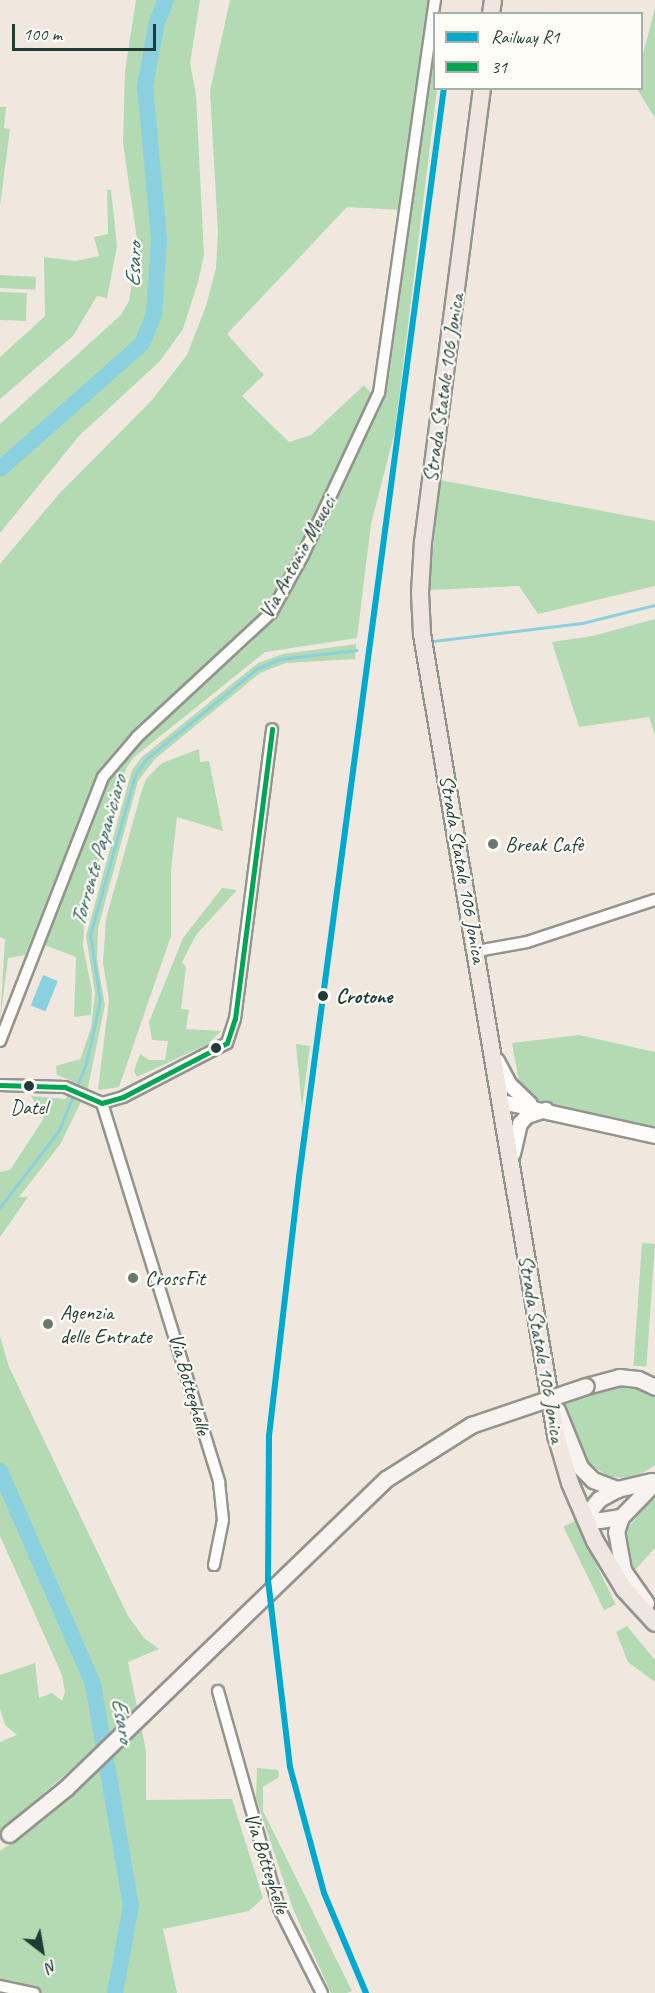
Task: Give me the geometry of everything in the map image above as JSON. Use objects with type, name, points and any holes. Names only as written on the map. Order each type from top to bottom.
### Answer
[{"type":"main road","name":"Strada Statale 106 Jonica","points":[[482,90],[420,593],[424,645],[496,1059],[542,1363],[556,1435],[584,1517],[624,1589],[655,1623]]},
{"type":"main road","points":[[542,1363],[569,1447],[580,1467],[593,1480],[617,1489]]},
{"type":"main road","points":[[5,1837],[66,1788],[386,1479],[471,1425],[619,1377],[638,1379],[655,1386]]},
{"type":"main road","points":[[621,1517],[599,1520],[584,1517],[599,1499],[617,1489],[637,1487],[655,1480]]},
{"type":"main road","points":[[655,1480],[621,1517],[616,1532],[623,1570],[655,1615]]},
{"type":"street","name":"Via Antonio Meucci","points":[[0,1041],[103,777],[137,737],[271,613],[303,555],[380,393],[433,14]]},
{"type":"street","points":[[0,1085],[65,1087],[102,1103],[123,1097],[218,1051],[232,1033],[272,729]]},
{"type":"street","points":[[477,951],[527,942],[655,900]]},
{"type":"street","points":[[496,1059],[519,1096],[546,1110],[655,1136]]},
{"type":"street","name":"Via Botteghelle","points":[[102,1103],[219,1482],[223,1520],[214,1565]]},
{"type":"street","points":[[503,1105],[512,1112],[546,1110]]},
{"type":"street","points":[[512,1165],[520,1124],[527,1116],[546,1110]]},
{"type":"street","name":"Via Botteghelle","points":[[218,1691],[279,1908],[322,1993]]},
{"type":"street","points":[[0,1986],[34,1993]]},
{"type":"green space","points":[[136,0],[200,0],[190,63],[196,95],[204,255],[198,282],[183,329],[160,361],[79,436],[0,533],[0,424],[121,315],[129,301],[138,246],[123,143],[125,71]]},
{"type":"green space","points":[[230,0],[428,0],[400,210],[347,207],[227,334],[264,375],[242,396],[289,442],[311,435],[364,385],[372,394],[286,574],[259,615],[123,741],[98,771],[25,955],[8,958],[0,1021],[5,939],[0,937],[0,564],[58,495],[152,400],[187,355],[206,306],[216,268],[218,232],[210,91]]},
{"type":"green space","points":[[655,8],[655,118],[638,90],[643,90],[643,54]]},
{"type":"green space","points":[[433,53],[433,90],[437,90],[395,431],[371,524],[357,638],[265,652],[133,758],[126,769],[85,908],[83,946],[92,991],[91,1015],[74,1017],[76,957],[42,944],[102,790],[142,740],[252,642],[279,609],[299,578],[380,408],[389,375]]},
{"type":"green space","points":[[0,107],[6,107],[4,128],[10,129],[0,206]]},
{"type":"green space","points":[[107,190],[111,190],[117,246],[107,298],[97,296],[73,336],[0,399],[0,357],[45,316],[44,257],[76,261],[99,256],[94,237],[108,234]]},
{"type":"green space","points":[[0,275],[36,277],[35,290],[0,288]]},
{"type":"green space","points":[[0,292],[27,293],[26,321],[0,320]]},
{"type":"green space","points":[[440,480],[655,521],[655,586],[538,614],[519,586],[429,590]]},
{"type":"green space","points":[[655,619],[655,735],[649,717],[579,727],[552,642],[593,636]]},
{"type":"green space","points":[[356,644],[355,659],[286,663],[260,673],[155,759],[138,781],[98,928],[97,960],[105,1005],[88,1087],[61,1143],[19,1197],[28,1197],[0,1237],[0,1172],[10,1170],[44,1118],[31,1096],[66,1099],[72,1081],[57,1075],[56,1066],[80,1059],[78,1066],[91,1028],[95,993],[86,936],[132,770],[142,757],[258,663],[283,654]]},
{"type":"green space","points":[[199,749],[200,762],[209,761],[223,831],[177,817],[171,871],[171,936],[119,1087],[98,1090],[109,1000],[103,963],[106,919],[141,793],[146,779],[162,763]]},
{"type":"green space","points":[[222,888],[237,890],[196,935],[182,962],[186,967],[181,1009],[189,1010],[186,1029],[221,1031],[208,1044],[137,1077],[134,1071],[140,1054],[149,1060],[165,1060],[168,1041],[152,1040],[149,1022],[183,938]]},
{"type":"green space","points":[[579,1035],[655,1052],[655,1128],[534,1100],[520,1087],[512,1043]]},
{"type":"green space","points":[[296,1044],[310,1046],[302,1107]]},
{"type":"green space","points":[[642,1243],[655,1244],[646,1367],[633,1366]]},
{"type":"green space","points":[[0,1336],[9,1367],[128,1616],[144,1638],[159,1649],[128,1662],[146,1751],[146,1800],[232,1799],[263,1898],[249,1911],[163,1929],[177,1993],[0,1993],[0,1851],[43,1821],[82,1786],[77,1765],[0,1830],[0,1742],[17,1735],[5,1725],[0,1709],[0,1675],[35,1663],[39,1698],[52,1693],[62,1701],[65,1692],[62,1675],[0,1536]]},
{"type":"green space","points":[[616,1385],[634,1386],[655,1398],[655,1465],[635,1478],[609,1477],[588,1463],[564,1401]]},
{"type":"green space","points":[[655,1496],[655,1548],[634,1571],[626,1551],[625,1531]]},
{"type":"green space","points":[[575,1521],[616,1605],[604,1610],[563,1527]]},
{"type":"green space","points":[[627,1626],[655,1660],[655,1682],[628,1662],[616,1632]]},
{"type":"green space","points":[[257,1768],[278,1770],[279,1777],[263,1787],[263,1811],[352,1991],[331,1993],[293,1909],[256,1798]]},
{"type":"water","points":[[43,975],[58,981],[45,1012],[31,1006]]},
{"type":"waterway","name":"Esaro","points":[[0,469],[142,344],[154,315],[159,239],[145,86],[157,22],[166,0]]},
{"type":"waterway","name":"Torrente Papaniciaro","points":[[433,641],[582,623],[655,605]]},
{"type":"waterway","name":"Torrente Papaniciaro","points":[[0,1207],[59,1130],[86,1064],[100,1000],[90,935],[135,775],[146,759],[258,668],[279,659],[356,650]]},
{"type":"waterway","name":"Esaro","points":[[0,1471],[93,1684],[131,1906],[115,1993]]},
{"type":"rail line","name":"R1","points":[[366,1993],[324,1893],[290,1767],[268,1580],[269,1436],[299,1177],[444,90]]},
{"type":"transit line","name":"31","points":[[0,1085],[65,1087],[102,1103],[123,1097],[227,1043],[235,1019],[272,729]]},
{"type":"place","name":"Break Cafè","points":[[493,844]]},
{"type":"place","name":"Crotone","points":[[323,996]]},
{"type":"place","name":"Datel","points":[[29,1086]]},
{"type":"place","name":"CrossFit","points":[[133,1278]]},
{"type":"place","name":"Agenzia delle Entrate","points":[[48,1324]]}]
